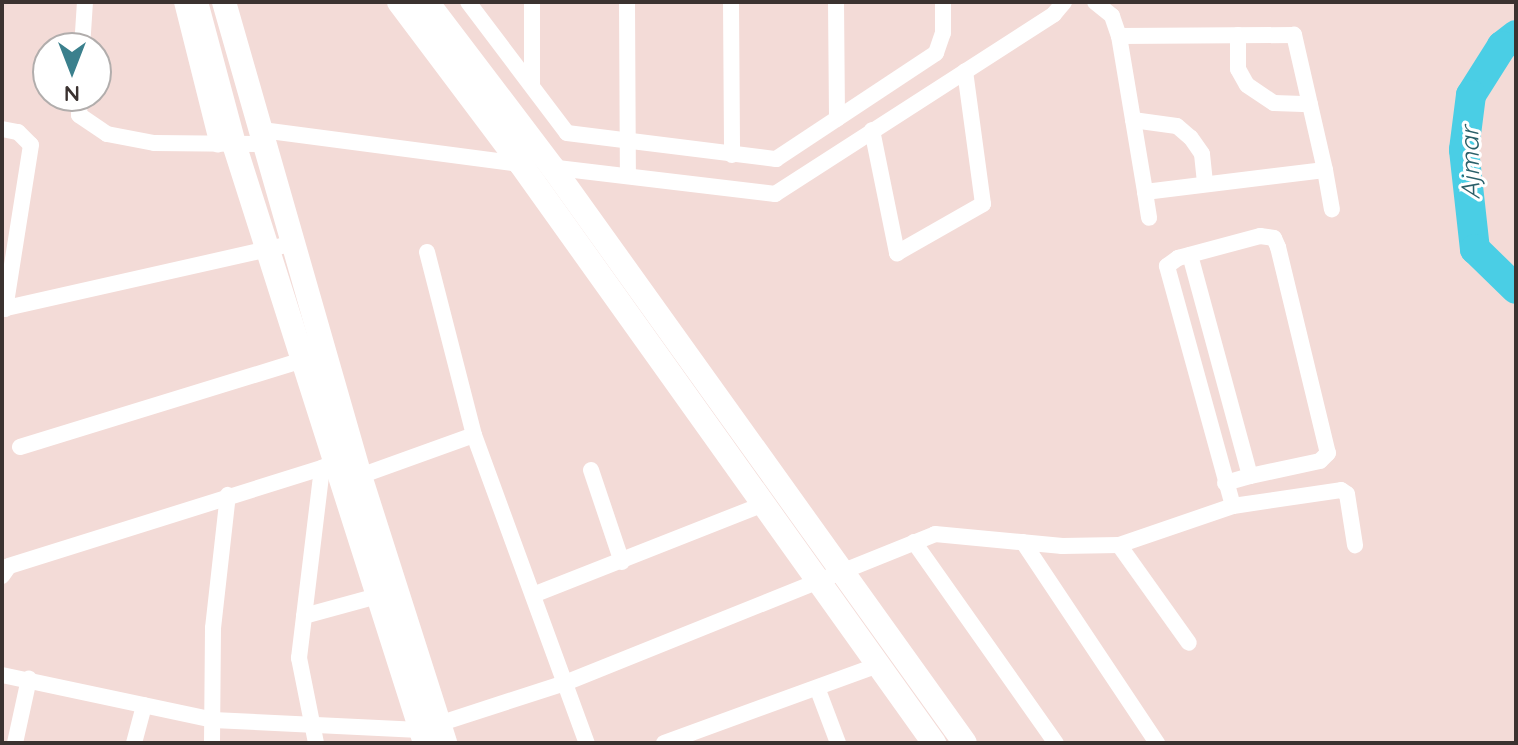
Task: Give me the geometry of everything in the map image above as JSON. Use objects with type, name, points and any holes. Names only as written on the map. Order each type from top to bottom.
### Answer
[{"type":"street","points":[[83,32],[85,2]]},
{"type":"street","points":[[182,2],[226,144],[267,249],[302,360],[328,466],[433,736]]},
{"type":"street","points":[[196,2],[226,144]]},
{"type":"street","points":[[224,2],[296,243],[433,736]]},
{"type":"street","points":[[399,2],[520,163],[764,504],[831,579],[965,743]]},
{"type":"street","points":[[427,2],[553,168],[831,579],[878,665],[934,743]]},
{"type":"street","points":[[468,2],[567,133],[776,159],[936,53],[943,33],[943,2]]},
{"type":"street","points":[[532,2],[532,85]]},
{"type":"street","points":[[627,2],[628,176]]},
{"type":"street","points":[[731,2],[732,155]]},
{"type":"street","points":[[836,2],[837,119]]},
{"type":"street","points":[[79,112],[79,115],[107,134],[226,144],[264,137],[520,163],[775,194],[1054,14],[1064,2]]},
{"type":"street","points":[[1095,2],[1112,16],[1119,36],[1149,218]]},
{"type":"street","points":[[1238,35],[1238,69],[1247,85],[1274,103],[1310,104]]},
{"type":"street","points":[[1119,36],[1294,35],[1332,209]]},
{"type":"street","points":[[872,130],[897,253],[983,204],[965,71]]},
{"type":"street","points":[[1133,120],[1177,126],[1191,138],[1202,154],[1205,184]]},
{"type":"street","points":[[2,129],[18,132],[31,145],[4,309],[296,243]]},
{"type":"street","points":[[1145,192],[1325,170]]},
{"type":"street","points":[[1225,483],[1318,461],[1328,453],[1274,238],[1190,255],[1167,266],[1225,483],[1233,506]]},
{"type":"street","points":[[427,252],[474,435],[587,743]]},
{"type":"street","points":[[1190,255],[1250,476]]},
{"type":"street","points":[[20,447],[302,360]]},
{"type":"street","points":[[360,476],[474,435]]},
{"type":"street","points":[[1318,461],[1325,482]]},
{"type":"street","points":[[2,576],[9,566],[328,466]]},
{"type":"street","points":[[313,736],[299,658],[328,466]]},
{"type":"street","points":[[591,470],[622,562]]},
{"type":"street","points":[[2,675],[213,720],[313,736],[433,736],[831,579],[935,534],[1023,542],[1119,545],[1233,506],[1341,490],[1347,494],[1355,545]]},
{"type":"street","points":[[212,743],[213,628],[228,495]]},
{"type":"street","points":[[533,595],[764,504]]},
{"type":"street","points":[[914,542],[1056,743]]},
{"type":"street","points":[[1023,542],[1157,743]]},
{"type":"street","points":[[1119,545],[1189,643]]},
{"type":"street","points":[[304,616],[377,596]]},
{"type":"street","points":[[664,743],[696,738],[878,665]]},
{"type":"street","points":[[15,743],[29,679]]},
{"type":"street","points":[[818,690],[838,743]]},
{"type":"street","points":[[134,743],[144,705]]},
{"type":"waterway","name":"Ajmar","points":[[1516,35],[1502,46],[1471,95],[1464,150],[1475,249],[1516,289]]}]
